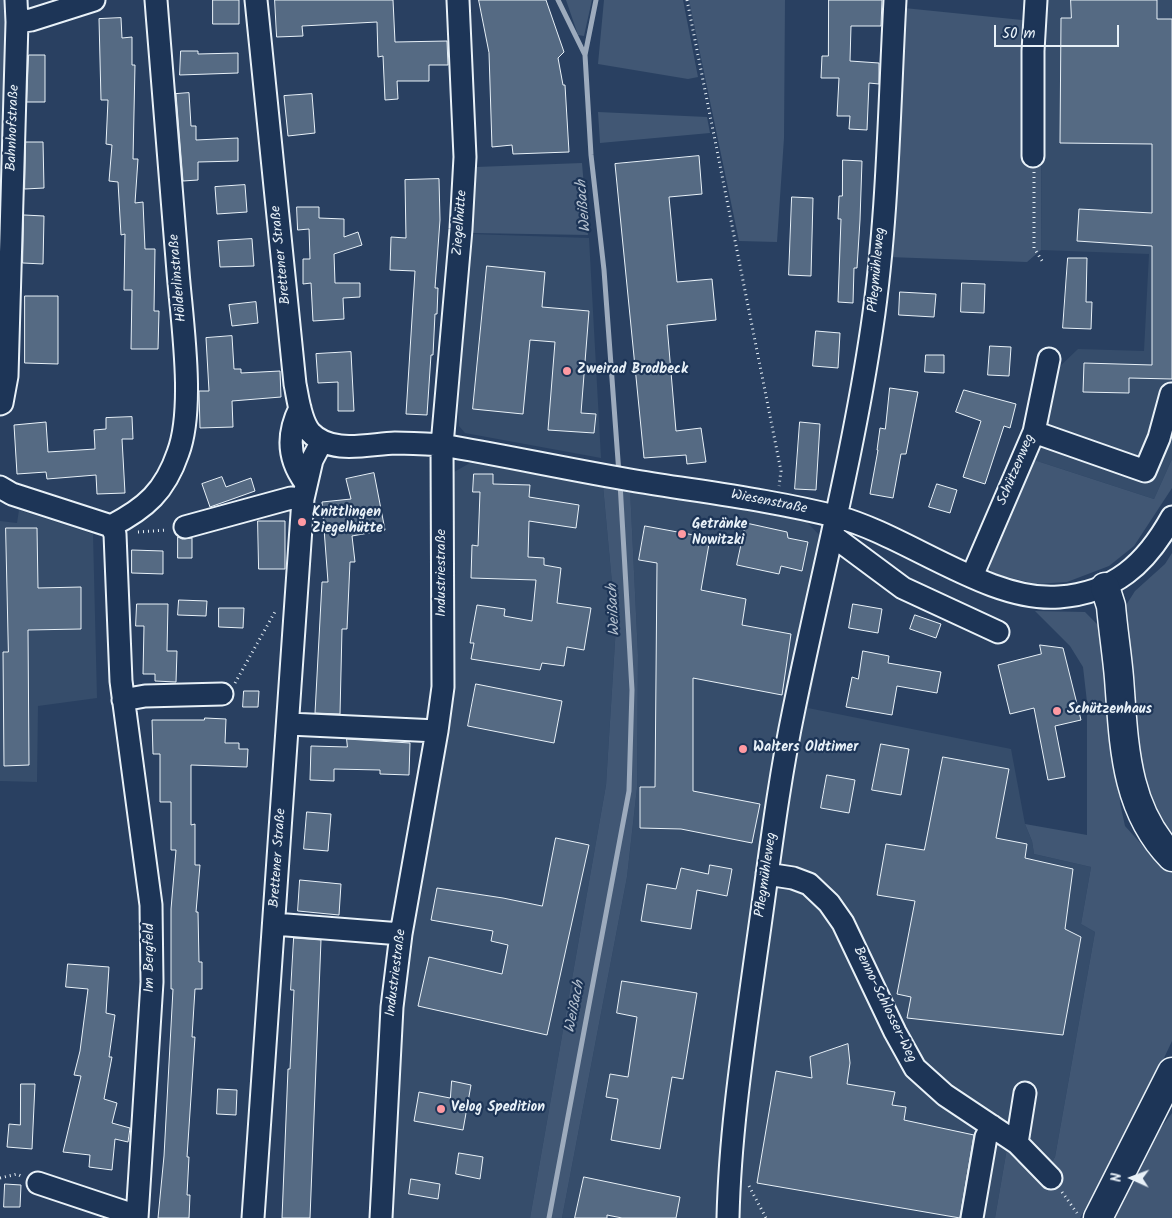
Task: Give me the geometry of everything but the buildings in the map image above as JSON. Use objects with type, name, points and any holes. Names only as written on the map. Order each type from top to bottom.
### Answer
[{"type":"main road","points":[[1105,588],[1112,615],[1128,771],[1137,804],[1158,840],[1172,856]]},
{"type":"main road","points":[[1103,1209],[1163,1101],[1172,1072]]},
{"type":"street","name":"Bahnhofstraße","points":[[0,404],[2,403],[7,376],[17,22],[16,0]]},
{"type":"street","points":[[17,22],[31,20],[94,0]]},
{"type":"street","name":"Hölderlinstraße","points":[[111,526],[131,516],[152,500],[166,481],[179,453],[186,409],[182,325],[156,0]]},
{"type":"street","name":"Brettener Straße","points":[[253,1218],[304,490],[312,460],[322,442],[309,430],[300,408],[296,384],[256,0]]},
{"type":"street","name":"Ziegelhütte","points":[[442,444],[461,229],[465,157],[458,0]]},
{"type":"street","name":"Pflegmühleweg","points":[[728,1218],[729,1176],[746,1024],[767,874],[793,711],[852,445],[871,336],[881,256],[895,0]]},
{"type":"street","points":[[1033,156],[1033,52],[1036,0]]},
{"type":"street","name":"Schützenweg","points":[[972,576],[1034,432],[1049,359]]},
{"type":"street","points":[[1034,432],[1145,471],[1159,438],[1171,394]]},
{"type":"street","points":[[185,527],[292,498],[304,490],[291,452],[293,423],[300,408]]},
{"type":"street","name":"Wiesenstraße","points":[[322,442],[334,446],[442,444],[633,480],[777,504],[834,527],[865,525],[999,587],[1056,598],[1082,595],[1105,588],[1128,573],[1147,555],[1172,518]]},
{"type":"street","name":"Industriestraße","points":[[381,1218],[392,1007],[401,934],[438,731],[443,687],[442,444]]},
{"type":"street","points":[[0,487],[12,494],[111,526]]},
{"type":"street","name":"Im Bergfeld","points":[[38,1183],[137,1217],[152,982],[152,905],[123,700],[115,534],[111,526]]},
{"type":"street","points":[[834,527],[903,588],[998,632]]},
{"type":"street","points":[[123,700],[145,696],[222,694]]},
{"type":"street","points":[[289,724],[438,731]]},
{"type":"street","name":"Benno-Schlosser-Weg","points":[[767,874],[793,878],[809,884],[829,903],[843,923],[895,1032],[915,1068],[945,1095],[1017,1143],[1051,1178]]},
{"type":"street","points":[[274,924],[401,934]]},
{"type":"street","points":[[1017,1143],[1025,1093]]},
{"type":"street","points":[[972,1218],[986,1137],[992,1126]]},
{"type":"path","points":[[687,0],[781,471],[777,504]]},
{"type":"path","points":[[1033,156],[1034,248],[1044,264]]},
{"type":"path","points":[[222,694],[232,687],[242,672],[282,597],[288,590],[298,591]]},
{"type":"path","points":[[0,1178],[16,1174]]},
{"type":"path","points":[[729,1176],[746,1179],[766,1218]]},
{"type":"path","points":[[1051,1178],[1071,1202],[1080,1218]]},
{"type":"shaded area","points":[[0,0],[10,0],[0,379]]},
{"type":"shaded area","points":[[566,0],[592,0],[584,36],[578,35]]},
{"type":"shaded area","points":[[604,0],[683,0],[698,77],[688,79],[598,64]]},
{"type":"shaded area","points":[[689,0],[785,0],[784,138],[777,242],[739,241]]},
{"type":"shaded area","points":[[1043,0],[1172,0],[1172,459],[1154,499],[1034,460],[1049,413],[1054,372],[1078,349],[1144,351],[1149,254],[1041,250]]},
{"type":"shaded area","points":[[904,8],[1042,22],[1041,250],[1027,262],[888,257]]},
{"type":"shaded area","points":[[598,112],[707,117],[710,133],[600,143]]},
{"type":"shaded area","points":[[582,163],[588,235],[472,233],[476,167]]},
{"type":"shaded area","points":[[471,234],[589,238],[601,458],[465,433],[459,426],[458,408]]},
{"type":"shaded area","points":[[1172,459],[1172,488],[1134,546],[1109,566],[1067,582],[1036,584],[991,573],[988,560],[1034,460],[1154,499]]},
{"type":"shaded area","points":[[470,463],[603,486],[616,626],[606,785],[530,1218],[392,1218],[403,1009],[413,931],[448,733],[453,691],[454,472]]},
{"type":"shaded area","points":[[603,486],[630,488],[638,655],[637,788],[627,877],[562,1218],[530,1218],[606,785],[616,626]]},
{"type":"shaded area","points":[[630,488],[807,522],[838,555],[808,708],[1011,749],[1025,824],[1032,841],[1034,854],[1091,867],[1081,924],[1095,932],[1055,1157],[1042,1180],[1007,1148],[995,1218],[562,1218],[627,877],[637,788],[638,655]]},
{"type":"shaded area","points":[[19,510],[93,534],[97,698],[38,706],[37,782],[0,781],[0,521],[17,523]]},
{"type":"shaded area","points":[[1172,553],[1172,843],[1150,810],[1137,768],[1123,610],[1135,591],[1165,564]]},
{"type":"shaded area","points":[[1035,611],[1085,612],[1100,627],[1119,775],[1120,803],[1125,826],[1143,846],[1172,870],[1172,1041],[1142,1105],[1080,1218],[995,1218],[1007,1148],[1042,1179],[1055,1157],[1095,932],[1081,924],[1091,867],[1034,854],[1032,841],[1025,824],[1087,835],[1087,702],[1083,667],[1070,646]]},
{"type":"shaded area","points":[[1172,1113],[1172,1218],[1104,1218],[1145,1149]]},
{"type":"waterway","name":"Weißach","points":[[558,0],[585,55],[591,155],[604,270],[619,474]]},
{"type":"waterway","points":[[585,55],[596,0]]},
{"type":"waterway","name":"Weißach","points":[[549,1218],[629,791],[632,690],[620,483]]},
{"type":"place","name":"Zweirad Brodbeck","points":[[567,371]]},
{"type":"place","name":"Knittlingen Ziegelhütte","points":[[302,522]]},
{"type":"place","name":"Getränke Nowitzki","points":[[682,534]]},
{"type":"place","name":"Schützenhaus","points":[[1057,711]]},
{"type":"place","name":"Walters Oldtimer","points":[[743,749]]},
{"type":"place","name":"Velog Spedition","points":[[441,1109]]}]
